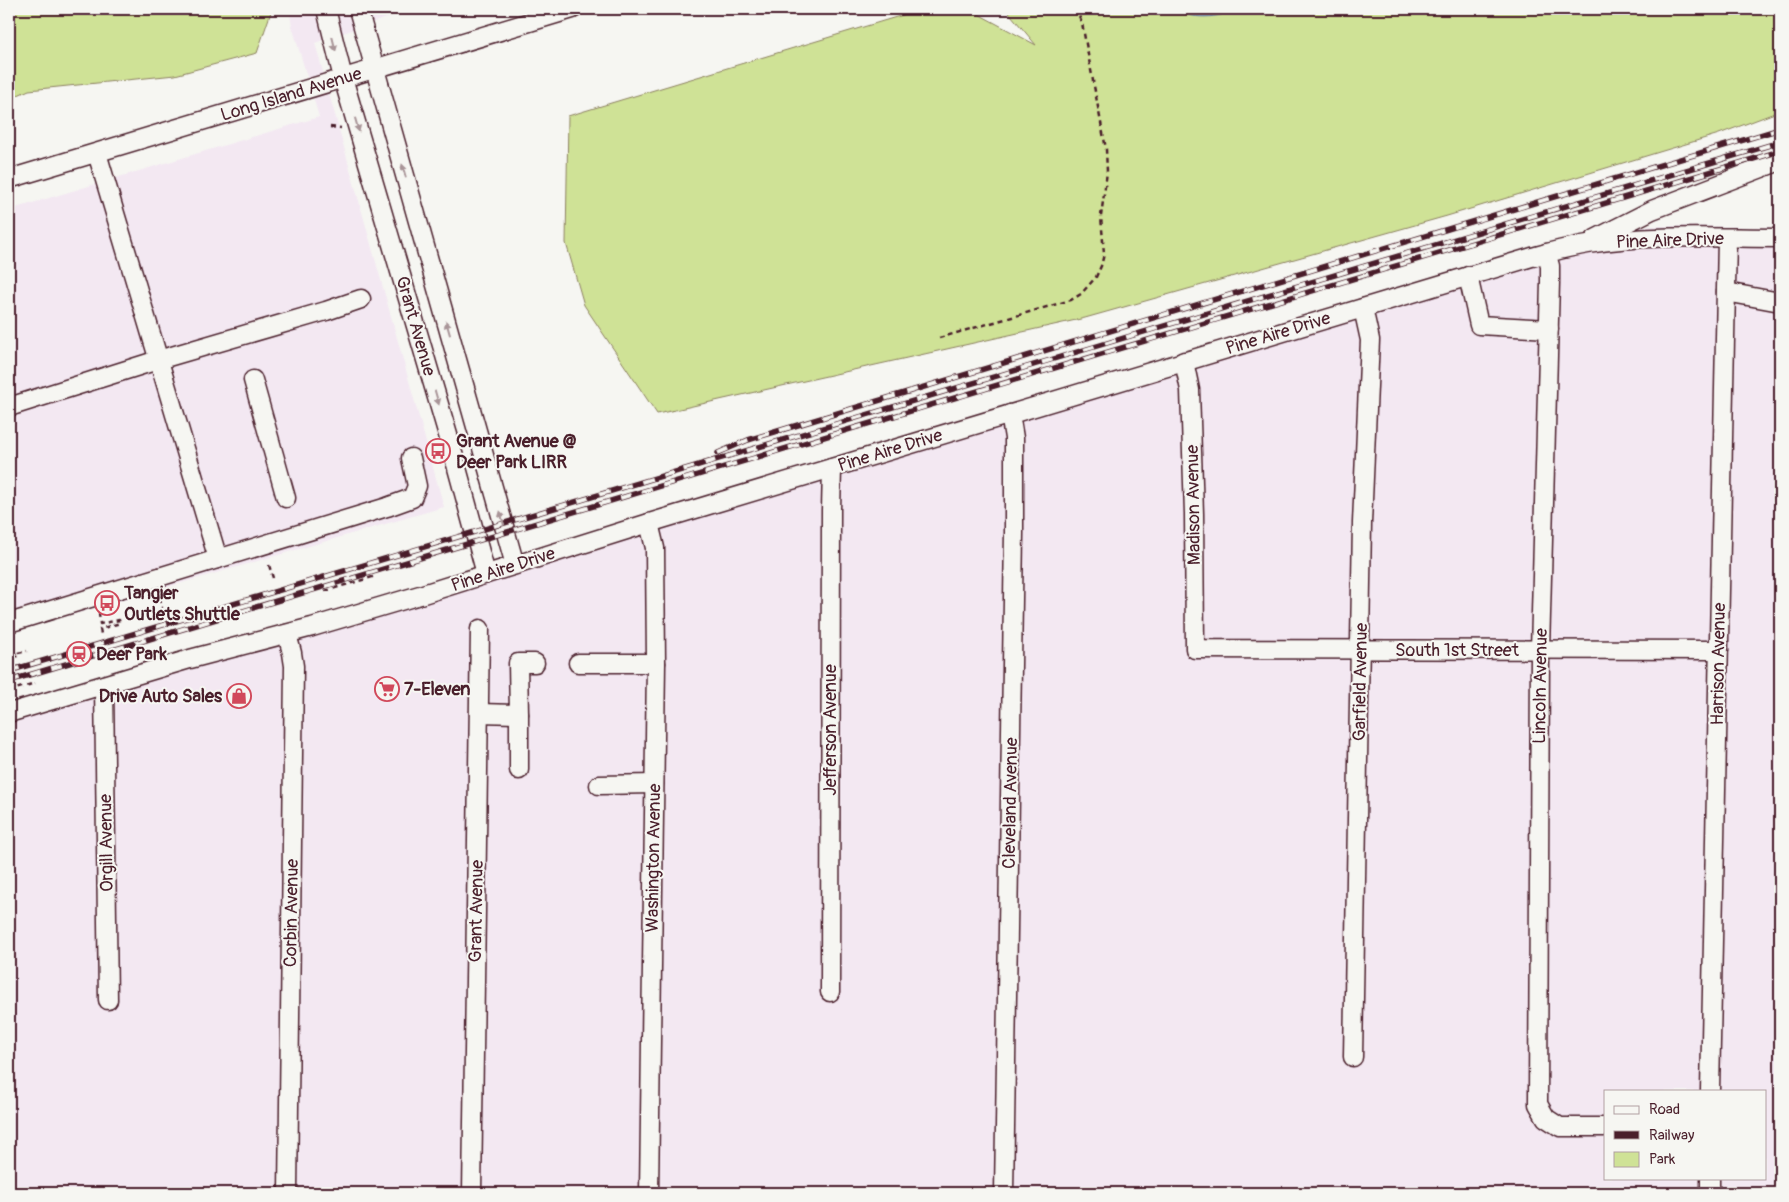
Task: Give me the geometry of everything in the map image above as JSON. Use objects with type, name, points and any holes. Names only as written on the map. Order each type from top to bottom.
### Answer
[{"type":"street","name":"Grant Avenue","points":[[326,9],[343,78],[448,435],[486,574]]},
{"type":"street","name":"Grant Avenue","points":[[358,9],[515,565]]},
{"type":"street","name":"Long Island Avenue","points":[[9,179],[573,9]]},
{"type":"street","points":[[97,153],[218,559]]},
{"type":"street","points":[[1586,244],[1652,210],[1780,161]]},
{"type":"street","name":"Harrison Avenue","points":[[1710,1090],[1727,238]]},
{"type":"street","name":"Pine Aire Drive","points":[[9,713],[190,659],[287,634],[1546,253],[1586,244],[1639,239],[1780,238]]},
{"type":"street","name":"Lincoln Avenue","points":[[1546,253],[1550,275],[1540,650],[1538,1104],[1546,1118],[1560,1127],[1604,1127]]},
{"type":"street","points":[[1468,276],[1479,325],[1549,329]]},
{"type":"street","points":[[1726,292],[1780,302]]},
{"type":"street","points":[[9,407],[158,360],[361,300]]},
{"type":"street","name":"Garfield Avenue","points":[[1353,1057],[1362,523],[1370,340],[1363,308]]},
{"type":"street","name":"Madison Avenue","points":[[1184,361],[1190,390],[1194,514],[1195,649]]},
{"type":"street","points":[[253,380],[286,498]]},
{"type":"street","name":"Cleveland Avenue","points":[[1004,1193],[1014,532],[1014,438],[1010,414]]},
{"type":"street","points":[[9,623],[412,498],[417,486],[411,458]]},
{"type":"street","name":"Jefferson Avenue","points":[[830,992],[830,510],[832,468]]},
{"type":"street","name":"Washington Avenue","points":[[649,523],[655,548],[656,663],[650,1193]]},
{"type":"street","name":"Grant Avenue","points":[[472,1193],[480,629]]},
{"type":"street","name":"Corbin Avenue","points":[[287,634],[294,666],[288,1193]]},
{"type":"street","name":"South 1st Street","points":[[1195,649],[1719,650]]},
{"type":"street","points":[[519,770],[518,663],[534,663]]},
{"type":"street","points":[[578,663],[656,663]]},
{"type":"street","name":"Orgill Avenue","points":[[104,685],[108,1000]]},
{"type":"street","points":[[479,713],[519,714]]},
{"type":"street","points":[[599,785],[654,784]]},
{"type":"street","points":[[1710,1180],[1710,1193]]},
{"type":"path","points":[[939,338],[1071,300],[1089,286],[1101,266],[1104,254],[1101,216],[1107,172],[1106,149],[1082,23],[1076,9]]},
{"type":"path","points":[[269,565],[273,578]]},
{"type":"path","points":[[325,591],[376,576]]},
{"type":"path","points":[[160,598],[162,608]]},
{"type":"path","points":[[98,611],[100,624],[119,620],[120,623],[100,629],[101,634]]},
{"type":"path","points":[[9,655],[27,651]]},
{"type":"path","points":[[15,653],[17,659]]},
{"type":"path","points":[[24,681],[26,686]]},
{"type":"path","points":[[9,691],[35,683]]},
{"type":"shaded area","points":[[289,9],[417,9],[315,43],[444,507],[9,633],[9,210],[319,117],[292,26]]},
{"type":"shaded area","points":[[1637,226],[1780,227],[1780,1193],[9,1193],[9,713]]},
{"type":"green space","points":[[9,9],[272,9],[257,53],[175,75],[29,90],[9,99]]},
{"type":"green space","points":[[923,9],[969,9],[1036,45],[1006,9],[1780,9],[1780,111],[1719,134],[1447,216],[1085,318],[657,414],[584,305],[566,243],[568,116]]},
{"type":"water","points":[[1174,9],[1236,9],[1222,15],[1205,17],[1188,15]]},
{"type":"railway","points":[[718,453],[748,440],[1780,129]]},
{"type":"railway","points":[[9,671],[1780,142]]},
{"type":"railway","points":[[9,681],[1780,151]]},
{"type":"place","name":"Grant Avenue @ Deer Park LIRR","points":[[438,451]]},
{"type":"place","name":"Tangier Outlets Shuttle","points":[[107,603]]},
{"type":"place","name":"Deer Park","points":[[79,654]]},
{"type":"place","name":"7-Eleven","points":[[387,689]]},
{"type":"place","name":"Drive Auto Sales","points":[[239,696]]}]
